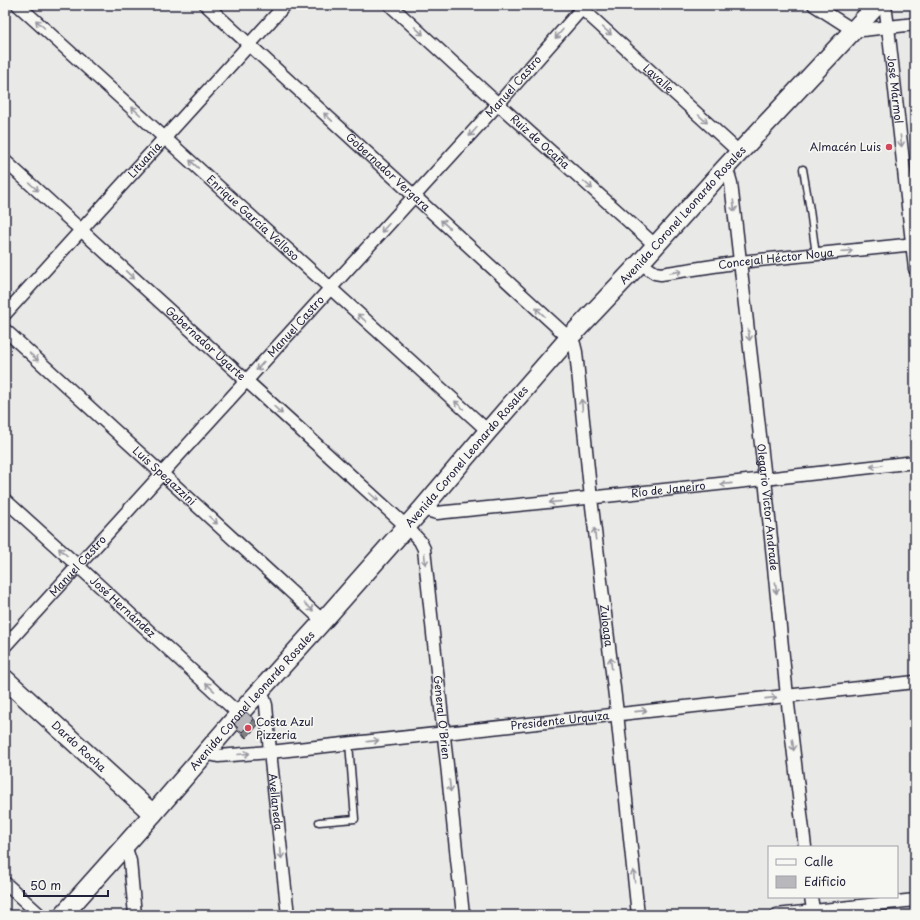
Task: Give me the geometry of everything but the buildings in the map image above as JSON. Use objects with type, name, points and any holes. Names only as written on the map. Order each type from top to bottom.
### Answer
[{"type":"street","name":"Enrique García Velloso","points":[[18,5],[488,431]]},
{"type":"street","name":"Gobernador Vergara","points":[[206,5],[569,338]]},
{"type":"street","name":"Lituania","points":[[5,314],[285,5]]},
{"type":"street","name":"Ruiz de Ocaña","points":[[390,5],[655,245]]},
{"type":"street","points":[[814,5],[853,30],[915,24]]},
{"type":"street","name":"Avenida Coronel Leonardo Rosales","points":[[63,915],[239,714],[422,509],[569,338],[640,263],[739,152],[876,5]]},
{"type":"street","name":"José Mármol","points":[[885,5],[914,244],[915,269]]},
{"type":"street","name":"Manuel Castro","points":[[5,646],[498,104],[581,6]]},
{"type":"street","name":"Lavalle","points":[[581,6],[739,152]]},
{"type":"street","name":"Gobernador Ugarte","points":[[5,161],[406,526]]},
{"type":"street","name":"Olegario Víctor Andrade","points":[[724,169],[729,176],[731,184],[805,846]]},
{"type":"street","name":"Concejal Héctor Noya","points":[[640,263],[655,273],[660,274],[740,262],[914,244]]},
{"type":"street","name":"Luis Spegazzini","points":[[5,330],[323,620]]},
{"type":"street","name":"Zuloaga","points":[[569,338],[574,344],[576,352],[638,915]]},
{"type":"street","name":"Río de Janeiro","points":[[422,509],[431,512],[442,512],[591,498],[915,462]]},
{"type":"street","name":"José Hernández","points":[[5,500],[239,714]]},
{"type":"street","name":"General O'Brien","points":[[406,526],[420,541],[424,549],[463,915]]},
{"type":"street","name":"Dardo Rocha","points":[[5,680],[153,814]]},
{"type":"street","name":"Presidente Urquiza","points":[[205,753],[218,756],[270,752],[915,682]]},
{"type":"street","name":"Avellaneda","points":[[261,690],[266,705],[288,915]]},
{"type":"street","points":[[125,845],[130,861],[136,915]]},
{"type":"street","points":[[5,883],[40,915]]},
{"type":"street","points":[[811,898],[813,913]]},
{"type":"street","points":[[777,915],[813,913],[915,900]]},
{"type":"lane","points":[[803,169],[816,255]]},
{"type":"lane","points":[[319,822],[355,819],[349,743]]},
{"type":"place","name":"Almacén Luis","points":[[889,147]]},
{"type":"place","name":"Costa Azul Pizzeria","points":[[248,728]]}]
